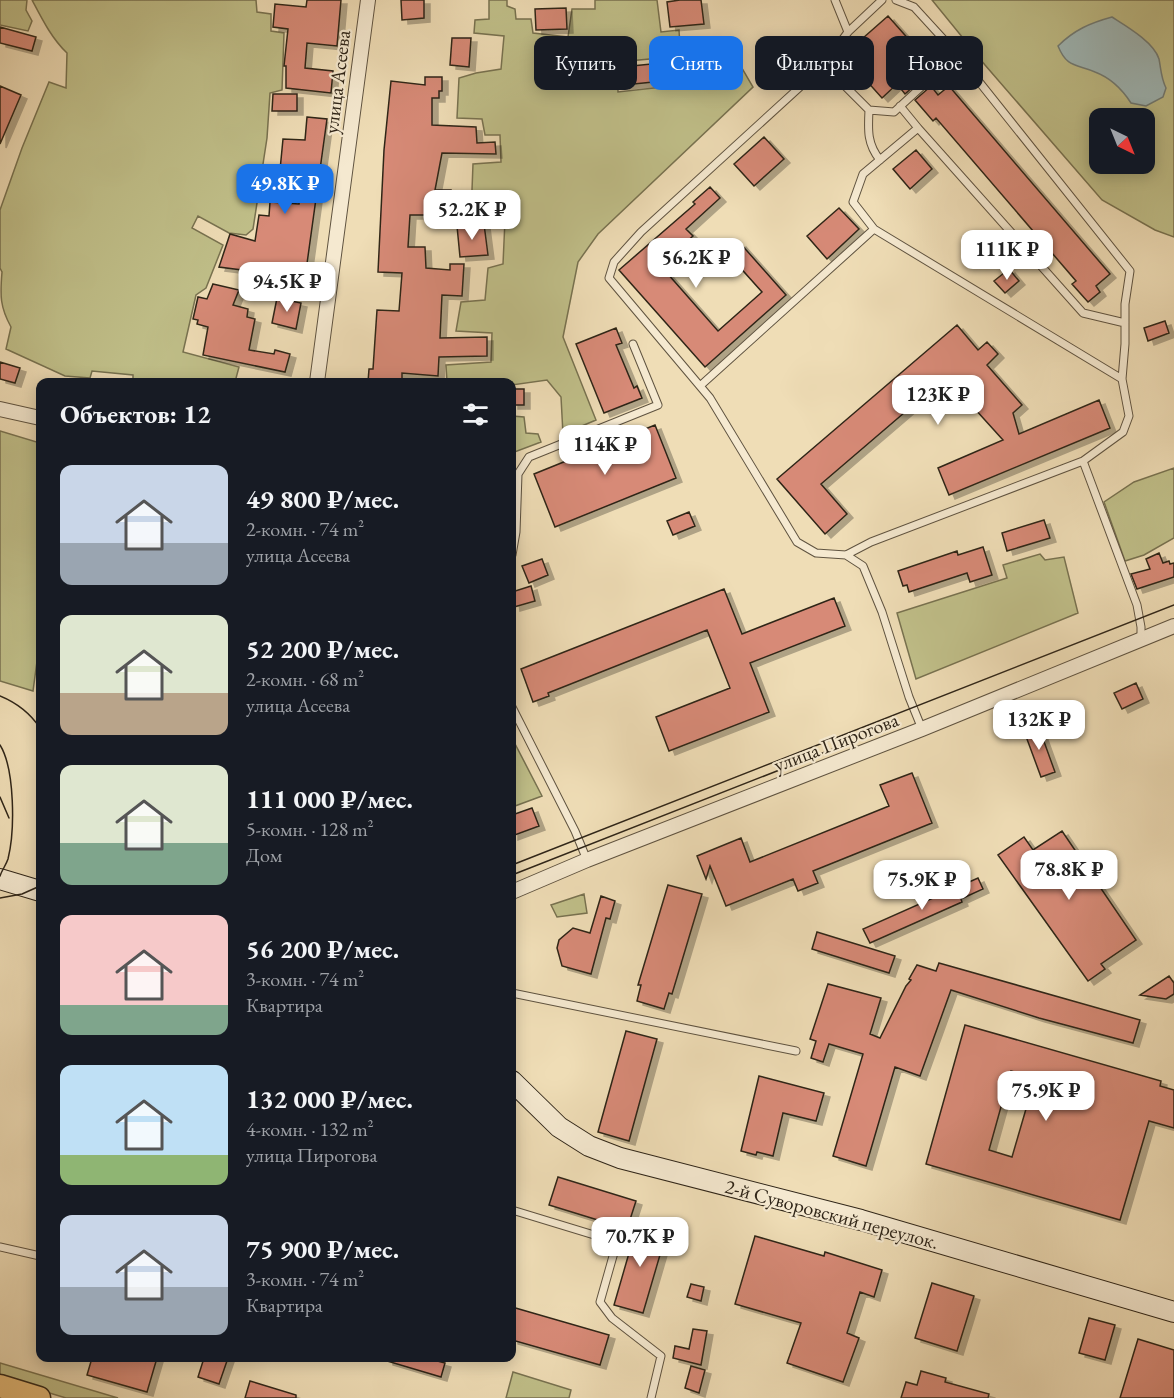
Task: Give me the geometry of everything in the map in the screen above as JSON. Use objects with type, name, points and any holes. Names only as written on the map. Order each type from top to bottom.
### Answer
[{"type":"main road","points":[[0,1386],[39,1398]]},
{"type":"street","name":"улица Асеева","points":[[318,378],[368,0]]},
{"type":"street","points":[[0,409],[36,417]]},
{"type":"street","name":"улица Пирогова","points":[[516,890],[1173,627]]},
{"type":"street","points":[[0,879],[36,892]]},
{"type":"street","points":[[0,893],[36,893]]},
{"type":"street","name":"2-й Суворовский переулок.","points":[[516,1084],[559,1128],[589,1146],[620,1158],[861,1220],[1174,1312]]},
{"type":"lane","points":[[835,0],[848,32]]},
{"type":"lane","points":[[845,36],[882,0]]},
{"type":"lane","points":[[896,0],[914,7],[941,36]]},
{"type":"lane","points":[[846,555],[871,542],[1083,461],[1123,432],[1129,416],[1122,379],[1125,304],[1130,272],[983,87]]},
{"type":"lane","points":[[796,90],[640,232],[614,262],[609,278],[710,398],[797,542],[816,553],[846,555],[863,566],[882,612],[909,697],[922,729]]},
{"type":"lane","points":[[849,90],[869,110],[894,112],[918,90]]},
{"type":"lane","points":[[900,106],[1083,313],[1125,324]]},
{"type":"lane","points":[[869,110],[868,129],[871,149],[880,160]]},
{"type":"lane","points":[[918,128],[863,174],[853,202],[874,230],[1122,379]]},
{"type":"lane","points":[[700,386],[874,230]]},
{"type":"lane","points":[[516,532],[518,474],[529,457],[658,405],[633,344]]},
{"type":"lane","points":[[1083,461],[1137,605],[1141,639]]},
{"type":"lane","points":[[516,715],[587,860]]},
{"type":"lane","points":[[516,994],[796,1051]]},
{"type":"lane","points":[[516,1211],[617,1242],[600,1302],[612,1318],[661,1356],[651,1398]]},
{"type":"lane","points":[[0,1247],[36,1255]]},
{"type":"shaded area","points":[[0,0],[27,0],[26,10],[32,21],[28,31],[0,25]]},
{"type":"shaded area","points":[[32,0],[256,0],[257,12],[271,14],[271,31],[284,33],[282,90],[270,93],[267,138],[253,229],[246,235],[229,233],[198,216],[192,228],[223,245],[206,288],[196,295],[183,352],[239,367],[236,378],[133,378],[133,375],[92,371],[90,378],[65,376],[6,349],[11,327],[2,301],[0,210],[49,82],[66,88],[67,53]]},
{"type":"shaded area","points":[[489,0],[507,0],[507,6],[515,9],[516,19],[531,19],[533,33],[559,36],[534,36],[534,90],[618,90],[618,92],[649,89],[743,90],[743,70],[753,87],[598,234],[578,262],[563,337],[596,420],[563,434],[561,397],[547,380],[516,384],[516,378],[447,378],[446,365],[491,362],[492,333],[456,331],[461,302],[485,300],[488,268],[503,264],[505,220],[471,216],[473,164],[501,162],[500,135],[485,135],[482,119],[457,118],[459,78],[501,69],[504,36],[474,33],[475,20],[489,19]]},
{"type":"shaded area","points":[[595,0],[657,0],[661,32],[679,30],[679,36],[649,36],[649,59],[637,60],[637,36],[568,36],[572,9],[595,9]]},
{"type":"shaded area","points":[[932,0],[1174,0],[1174,237],[1155,230],[1102,200],[983,63],[983,36],[961,36]]},
{"type":"shaded area","points":[[516,416],[524,417],[526,433],[538,434],[541,442],[516,451]]},
{"type":"shaded area","points":[[0,431],[36,442],[36,669],[33,691],[0,681]]},
{"type":"shaded area","points":[[1174,468],[1174,538],[1144,555],[1125,561],[1104,502],[1134,482]]},
{"type":"shaded area","points":[[1040,554],[1045,560],[1064,557],[1078,613],[916,679],[897,613],[1007,578],[1003,565]]},
{"type":"shaded area","points":[[516,746],[542,796],[516,806]]},
{"type":"shaded area","points":[[584,894],[587,913],[557,917],[551,905]]},
{"type":"shaded area","points":[[0,1363],[118,1398],[66,1398],[0,1378]]},
{"type":"shaded area","points":[[513,1372],[571,1390],[569,1398],[506,1398]]},
{"type":"water","points":[[1112,17],[1146,41],[1159,59],[1166,88],[1163,97],[1146,106],[1131,103],[1106,77],[1069,62],[1058,46],[1083,28]]},
{"type":"building","points":[[307,0],[341,0],[337,46],[307,43],[305,68],[333,71],[331,93],[286,88],[286,66],[284,66],[288,29],[273,27],[275,4],[306,7]]},
{"type":"building","points":[[401,0],[424,0],[424,18],[402,20]]},
{"type":"building","points":[[701,0],[704,24],[670,27],[667,2]]},
{"type":"building","points":[[566,8],[567,29],[536,30],[535,9]]},
{"type":"building","points":[[888,16],[906,36],[886,36],[886,90],[891,90],[882,98],[874,89],[874,36],[865,36]]},
{"type":"building","points":[[0,27],[36,37],[32,51],[0,43]]},
{"type":"building","points":[[452,38],[471,38],[469,67],[450,65]]},
{"type":"building","points":[[649,64],[649,82],[637,84],[637,65]]},
{"type":"building","points":[[425,77],[442,77],[442,91],[439,91],[439,98],[432,98],[432,125],[476,127],[477,143],[495,142],[496,154],[442,153],[435,190],[451,190],[451,215],[410,215],[408,247],[425,247],[426,268],[450,270],[450,264],[464,264],[462,296],[442,295],[440,338],[487,337],[487,356],[439,357],[438,376],[402,373],[402,378],[368,378],[369,369],[373,369],[377,310],[399,311],[402,273],[378,272],[384,150],[391,81],[425,85]]},
{"type":"building","points":[[0,86],[21,95],[0,144]]},
{"type":"building","points":[[926,90],[934,90],[938,95],[944,90],[952,90],[1110,274],[1096,286],[1100,292],[1088,302],[1072,284],[1076,281],[936,118],[933,121],[915,100]]},
{"type":"building","points":[[273,94],[297,94],[297,111],[272,111]]},
{"type":"building","points":[[307,117],[327,119],[305,278],[219,267],[230,234],[255,241],[259,215],[269,216],[270,202],[299,204],[303,172],[280,170],[283,139],[305,140]]},
{"type":"building","points":[[764,137],[784,159],[754,186],[734,164]]},
{"type":"building","points":[[916,150],[932,169],[910,189],[893,169]]},
{"type":"building","points":[[710,187],[720,198],[686,229],[693,236],[660,265],[718,331],[762,292],[728,254],[740,243],[786,295],[705,367],[619,270],[695,204],[693,202]]},
{"type":"building","points":[[839,208],[859,229],[827,259],[807,236]]},
{"type":"building","points":[[484,224],[488,255],[460,257],[457,226]]},
{"type":"building","points":[[1009,269],[1019,281],[1005,293],[994,281]]},
{"type":"building","points":[[213,284],[239,290],[233,305],[248,309],[247,317],[255,319],[249,350],[274,354],[275,350],[290,354],[285,372],[203,355],[208,327],[197,324],[198,320],[193,319],[198,297],[207,299]]},
{"type":"building","points":[[277,298],[301,303],[296,329],[272,323]]},
{"type":"building","points":[[1165,321],[1169,333],[1148,341],[1144,328]]},
{"type":"building","points":[[957,325],[978,350],[987,342],[998,354],[987,365],[1022,405],[1013,413],[1019,434],[1099,400],[1110,428],[949,495],[938,468],[1003,440],[946,377],[821,484],[847,514],[825,534],[777,479]]},
{"type":"building","points":[[616,328],[622,343],[616,345],[634,388],[637,386],[642,398],[604,413],[576,344]]},
{"type":"building","points":[[0,362],[20,368],[15,383],[0,379]]},
{"type":"building","points":[[516,389],[524,389],[524,405],[516,405]]},
{"type":"building","points":[[655,425],[676,478],[555,527],[534,474]]},
{"type":"building","points":[[689,512],[695,526],[673,535],[667,521]]},
{"type":"building","points":[[1044,520],[1050,538],[1007,551],[1002,533]]},
{"type":"building","points":[[983,547],[992,575],[970,582],[967,573],[909,592],[907,585],[903,586],[898,571],[957,551],[958,555]]},
{"type":"building","points":[[1159,553],[1163,563],[1169,561],[1170,564],[1174,563],[1174,577],[1137,589],[1131,574],[1150,569],[1146,559]]},
{"type":"building","points":[[542,559],[548,575],[529,583],[522,566]]},
{"type":"building","points":[[531,586],[535,601],[516,606],[516,591]]},
{"type":"building","points":[[724,589],[742,634],[834,598],[845,626],[750,663],[769,712],[669,751],[656,717],[730,688],[707,630],[548,693],[549,696],[533,702],[521,669]]},
{"type":"building","points":[[1136,683],[1143,699],[1122,709],[1114,693]]},
{"type":"building","points":[[1038,725],[1055,772],[1041,777],[1024,731]]},
{"type":"building","points":[[912,773],[932,823],[813,871],[818,883],[798,891],[793,879],[726,906],[710,866],[706,879],[697,856],[741,838],[750,862],[889,806],[880,785]]},
{"type":"building","points":[[532,808],[539,826],[516,835],[516,814]]},
{"type":"building","points":[[1062,831],[1136,940],[1101,964],[1105,969],[1088,981],[998,855],[1024,837],[1033,850]]},
{"type":"building","points":[[978,878],[983,889],[961,899],[962,902],[870,943],[863,929]]},
{"type":"building","points":[[668,885],[702,894],[672,994],[669,993],[664,1009],[637,1001],[641,985],[638,985]]},
{"type":"building","points":[[601,896],[615,901],[610,919],[606,918],[591,974],[562,966],[557,948],[559,940],[573,928],[590,933]]},
{"type":"building","points":[[817,932],[895,956],[889,973],[812,949]]},
{"type":"building","points":[[939,963],[1140,1020],[1133,1043],[1039,1018],[951,990],[920,1076],[895,1067],[866,1166],[833,1156],[863,1054],[829,1044],[823,1062],[811,1058],[816,1041],[810,1039],[828,984],[881,998],[870,1034],[880,1038],[917,965],[936,971]]},
{"type":"building","points":[[1169,976],[1174,983],[1174,994],[1166,999],[1140,995]]},
{"type":"building","points":[[965,1025],[1161,1081],[1160,1086],[1174,1090],[1174,1128],[1149,1121],[1120,1220],[926,1164]],"holes":[[[1011,1071],[1035,1078],[1012,1157],[989,1150]]]},
{"type":"building","points":[[626,1031],[657,1039],[629,1141],[598,1132]]},
{"type":"building","points":[[759,1076],[824,1093],[816,1121],[783,1113],[773,1156],[741,1151]]},
{"type":"building","points":[[558,1177],[636,1201],[627,1229],[549,1205]]},
{"type":"building","points":[[638,1222],[667,1231],[643,1313],[614,1305]]},
{"type":"building","points":[[755,1236],[824,1256],[825,1252],[882,1270],[874,1297],[860,1292],[847,1333],[859,1338],[843,1382],[787,1363],[801,1323],[735,1304]]},
{"type":"building","points":[[932,1283],[974,1296],[957,1351],[915,1338]]},
{"type":"building","points":[[691,1284],[704,1287],[701,1301],[687,1297]]},
{"type":"building","points":[[516,1308],[609,1335],[600,1365],[516,1341]]},
{"type":"building","points":[[1089,1318],[1115,1325],[1105,1360],[1079,1353]]},
{"type":"building","points":[[693,1329],[707,1331],[701,1365],[673,1358],[675,1346],[689,1349]]},
{"type":"building","points":[[1138,1339],[1174,1350],[1174,1398],[1120,1398]]},
{"type":"building","points":[[91,1362],[156,1362],[147,1392],[87,1375]]},
{"type":"building","points":[[203,1362],[227,1362],[219,1384],[198,1377]]},
{"type":"building","points":[[390,1362],[445,1363],[441,1377]]},
{"type":"building","points":[[691,1366],[705,1370],[699,1393],[685,1388]]},
{"type":"building","points":[[921,1371],[946,1378],[945,1382],[989,1394],[988,1398],[901,1398],[906,1382],[917,1385]]},
{"type":"building","points":[[250,1381],[296,1395],[296,1398],[245,1398]]},
{"type":"tram line","points":[[516,863],[1174,605]]},
{"type":"tram line","points":[[0,696],[23,709],[36,723]]},
{"type":"tram line","points":[[516,873],[894,725]]},
{"type":"tram line","points":[[0,745],[9,769],[12,801],[10,847],[8,859],[0,876]]},
{"type":"tram line","points":[[0,797],[9,818]]},
{"type":"tram line","points":[[0,898],[22,894],[36,888]]}]
